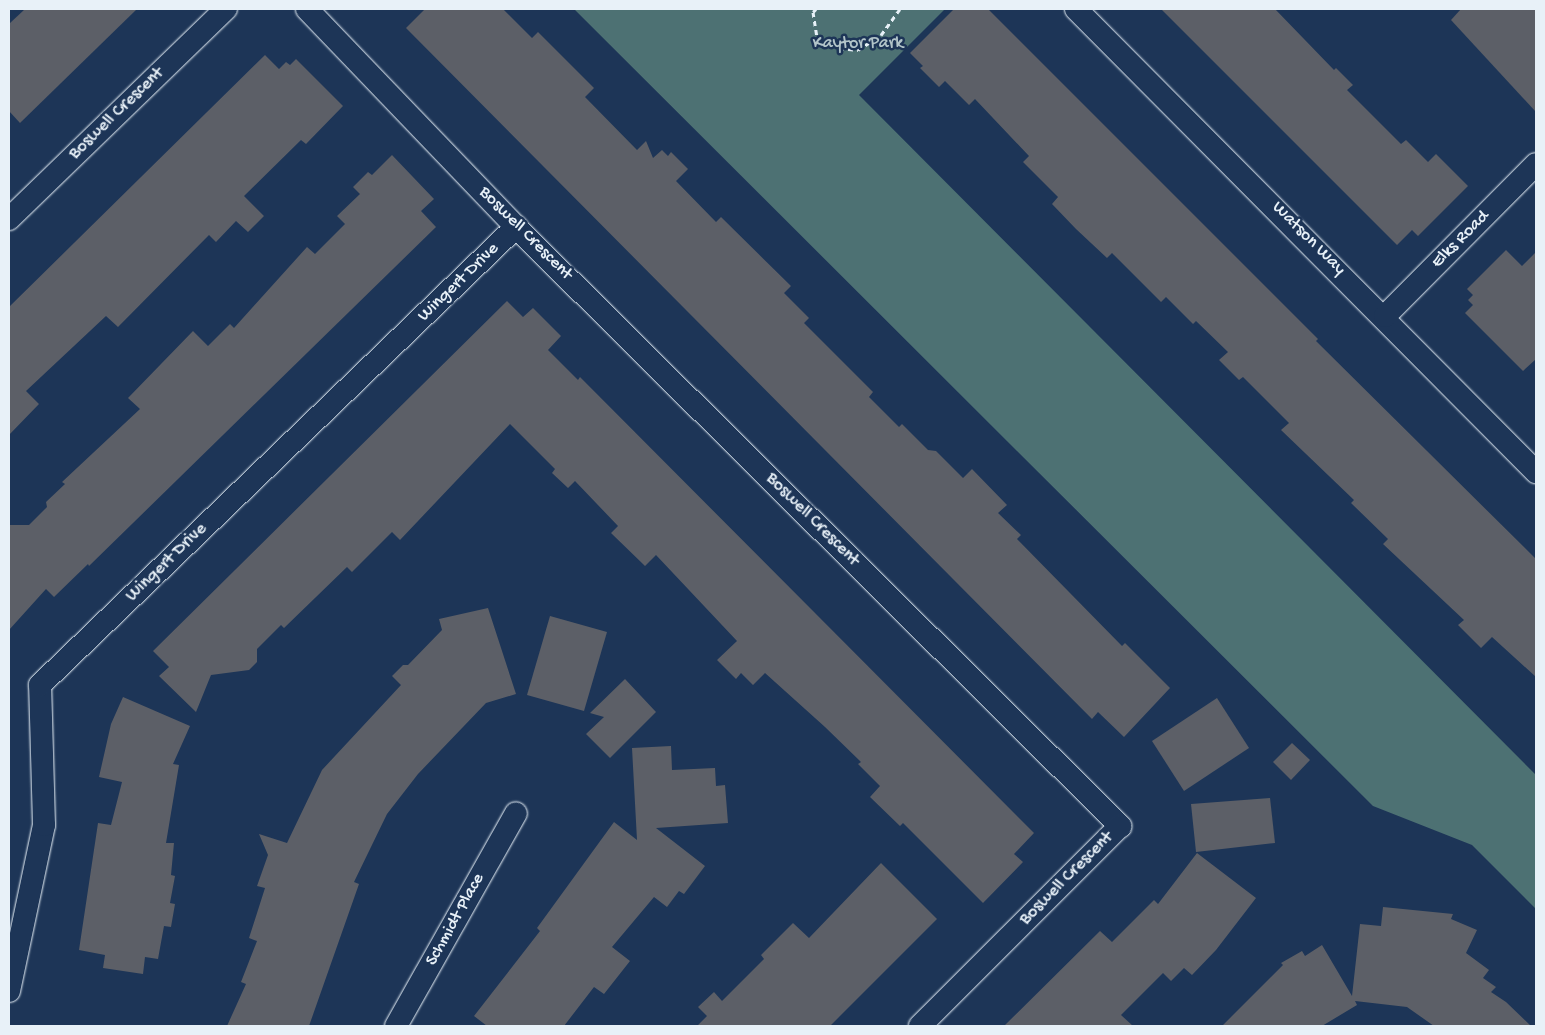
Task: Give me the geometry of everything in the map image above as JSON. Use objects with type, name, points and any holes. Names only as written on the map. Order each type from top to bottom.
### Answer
[{"type":"street","name":"Boswell Crescent","points":[[9,219],[226,9]]},
{"type":"street","name":"Boswell Crescent","points":[[307,9],[516,227],[1120,826],[920,1026]]},
{"type":"street","name":"Watson Way","points":[[1076,9],[1385,316],[1536,472]]},
{"type":"street","name":"Elks Road","points":[[1385,316],[1536,164]]},
{"type":"street","name":"Wingert Drive","points":[[9,991],[44,825],[40,685],[516,227]]},
{"type":"street","name":"Schmidt Place","points":[[396,1026],[516,813]]},
{"type":"path","points":[[816,9],[813,12],[817,36],[838,48],[858,50],[880,35],[900,9]]},
{"type":"green space","name":"Kaytor Park","points":[[574,9],[945,9],[859,95],[1536,775],[1536,909],[1472,845],[1373,806]]},
{"type":"building","points":[[25,9],[137,9],[20,123],[9,111],[9,24]]},
{"type":"building","points":[[425,9],[503,9],[532,38],[538,32],[594,88],[585,97],[637,150],[646,141],[653,158],[662,150],[668,156],[671,152],[688,169],[676,181],[716,222],[721,217],[791,286],[784,293],[809,318],[804,323],[873,392],[869,397],[899,427],[902,424],[928,450],[936,451],[963,478],[972,469],[1007,505],[998,513],[1021,535],[1017,539],[1122,646],[1125,643],[1170,688],[1124,737],[1098,712],[1092,719],[406,28]]},
{"type":"building","points":[[954,9],[988,9],[1318,339],[1316,341],[1536,559],[1536,677],[1492,637],[1481,648],[1458,625],[1464,620],[1383,544],[1388,539],[1351,503],[1354,500],[1281,430],[1289,423],[1243,377],[1239,380],[1219,360],[1228,352],[1196,321],[1193,324],[1166,297],[1161,302],[1112,253],[1107,258],[1076,229],[1052,204],[1058,197],[1023,162],[1029,156],[975,99],[969,105],[945,81],[939,87],[920,68],[923,66],[910,53]]},
{"type":"building","points":[[1161,9],[1275,9],[1334,70],[1336,68],[1353,85],[1347,90],[1401,144],[1406,140],[1428,162],[1436,154],[1468,186],[1418,236],[1412,230],[1397,245]]},
{"type":"building","points":[[1461,9],[1536,9],[1536,112],[1451,20]]},
{"type":"building","points":[[265,55],[279,69],[286,62],[290,65],[296,59],[343,106],[306,144],[301,140],[244,196],[264,216],[248,232],[236,221],[216,242],[209,235],[118,327],[106,316],[26,391],[39,404],[9,435],[9,307]]},
{"type":"building","points":[[392,155],[434,199],[421,211],[436,227],[89,566],[88,564],[54,597],[46,589],[9,630],[9,525],[29,525],[47,507],[46,502],[65,484],[62,482],[140,409],[128,398],[193,331],[208,346],[230,324],[234,328],[307,247],[315,254],[345,224],[337,216],[360,194],[353,187],[368,172],[372,175]]},
{"type":"building","points":[[1506,250],[1522,266],[1536,252],[1536,359],[1523,371],[1465,313],[1473,305],[1468,300],[1473,295],[1467,289]]},
{"type":"building","points":[[507,301],[523,317],[533,308],[561,336],[548,350],[578,380],[580,377],[1034,833],[1014,854],[1023,862],[983,903],[903,823],[900,826],[870,797],[880,786],[858,764],[861,762],[825,727],[765,673],[753,685],[741,673],[736,679],[717,660],[737,641],[656,555],[645,566],[611,533],[618,526],[575,481],[568,488],[552,473],[555,469],[510,424],[400,540],[392,532],[352,572],[347,567],[284,628],[281,625],[257,649],[257,662],[249,670],[211,675],[196,712],[159,676],[169,667],[153,651]]},
{"type":"building","points":[[488,608],[516,694],[486,703],[418,774],[387,814],[354,882],[359,884],[309,1026],[227,1026],[246,984],[241,982],[257,941],[249,938],[265,888],[257,886],[268,855],[259,834],[287,843],[322,770],[401,685],[392,676],[403,665],[408,665],[442,630],[439,619]]},
{"type":"building","points":[[550,616],[607,632],[584,711],[527,695]]},
{"type":"building","points":[[625,679],[656,712],[610,758],[586,734],[604,717],[590,713]]},
{"type":"building","points":[[123,697],[190,726],[173,764],[179,765],[166,843],[174,843],[171,875],[175,876],[170,903],[175,904],[171,927],[164,926],[158,959],[145,957],[143,974],[103,968],[105,955],[79,950],[98,823],[111,825],[122,782],[99,777],[111,724]]},
{"type":"building","points":[[1217,698],[1249,748],[1184,791],[1152,741]]},
{"type":"building","points":[[1292,743],[1310,760],[1291,780],[1273,762]]},
{"type":"building","points":[[671,746],[672,770],[715,768],[716,786],[725,785],[728,823],[656,828],[705,866],[684,894],[679,891],[667,907],[654,897],[612,947],[630,961],[604,994],[594,987],[564,1026],[487,1026],[474,1016],[540,931],[537,928],[614,822],[637,840],[632,748]]},
{"type":"building","points":[[1270,798],[1275,843],[1196,852],[1191,804]]},
{"type":"building","points":[[1197,853],[1256,898],[1216,950],[1192,975],[1184,968],[1171,981],[1163,973],[1121,1015],[1133,1026],[1004,1026],[1100,931],[1112,942],[1154,900],[1158,904]]},
{"type":"building","points":[[881,863],[937,919],[830,1026],[697,1026],[707,1016],[698,1007],[714,992],[722,1001],[764,959],[761,955],[793,923],[809,938]]},
{"type":"building","points":[[1383,907],[1453,914],[1451,919],[1477,930],[1466,953],[1489,970],[1483,978],[1496,987],[1491,992],[1506,1002],[1531,1026],[1434,1026],[1407,1007],[1355,1001],[1357,1005],[1322,1026],[1222,1026],[1283,965],[1281,963],[1302,951],[1305,956],[1322,945],[1352,996],[1360,924],[1381,926]]}]
